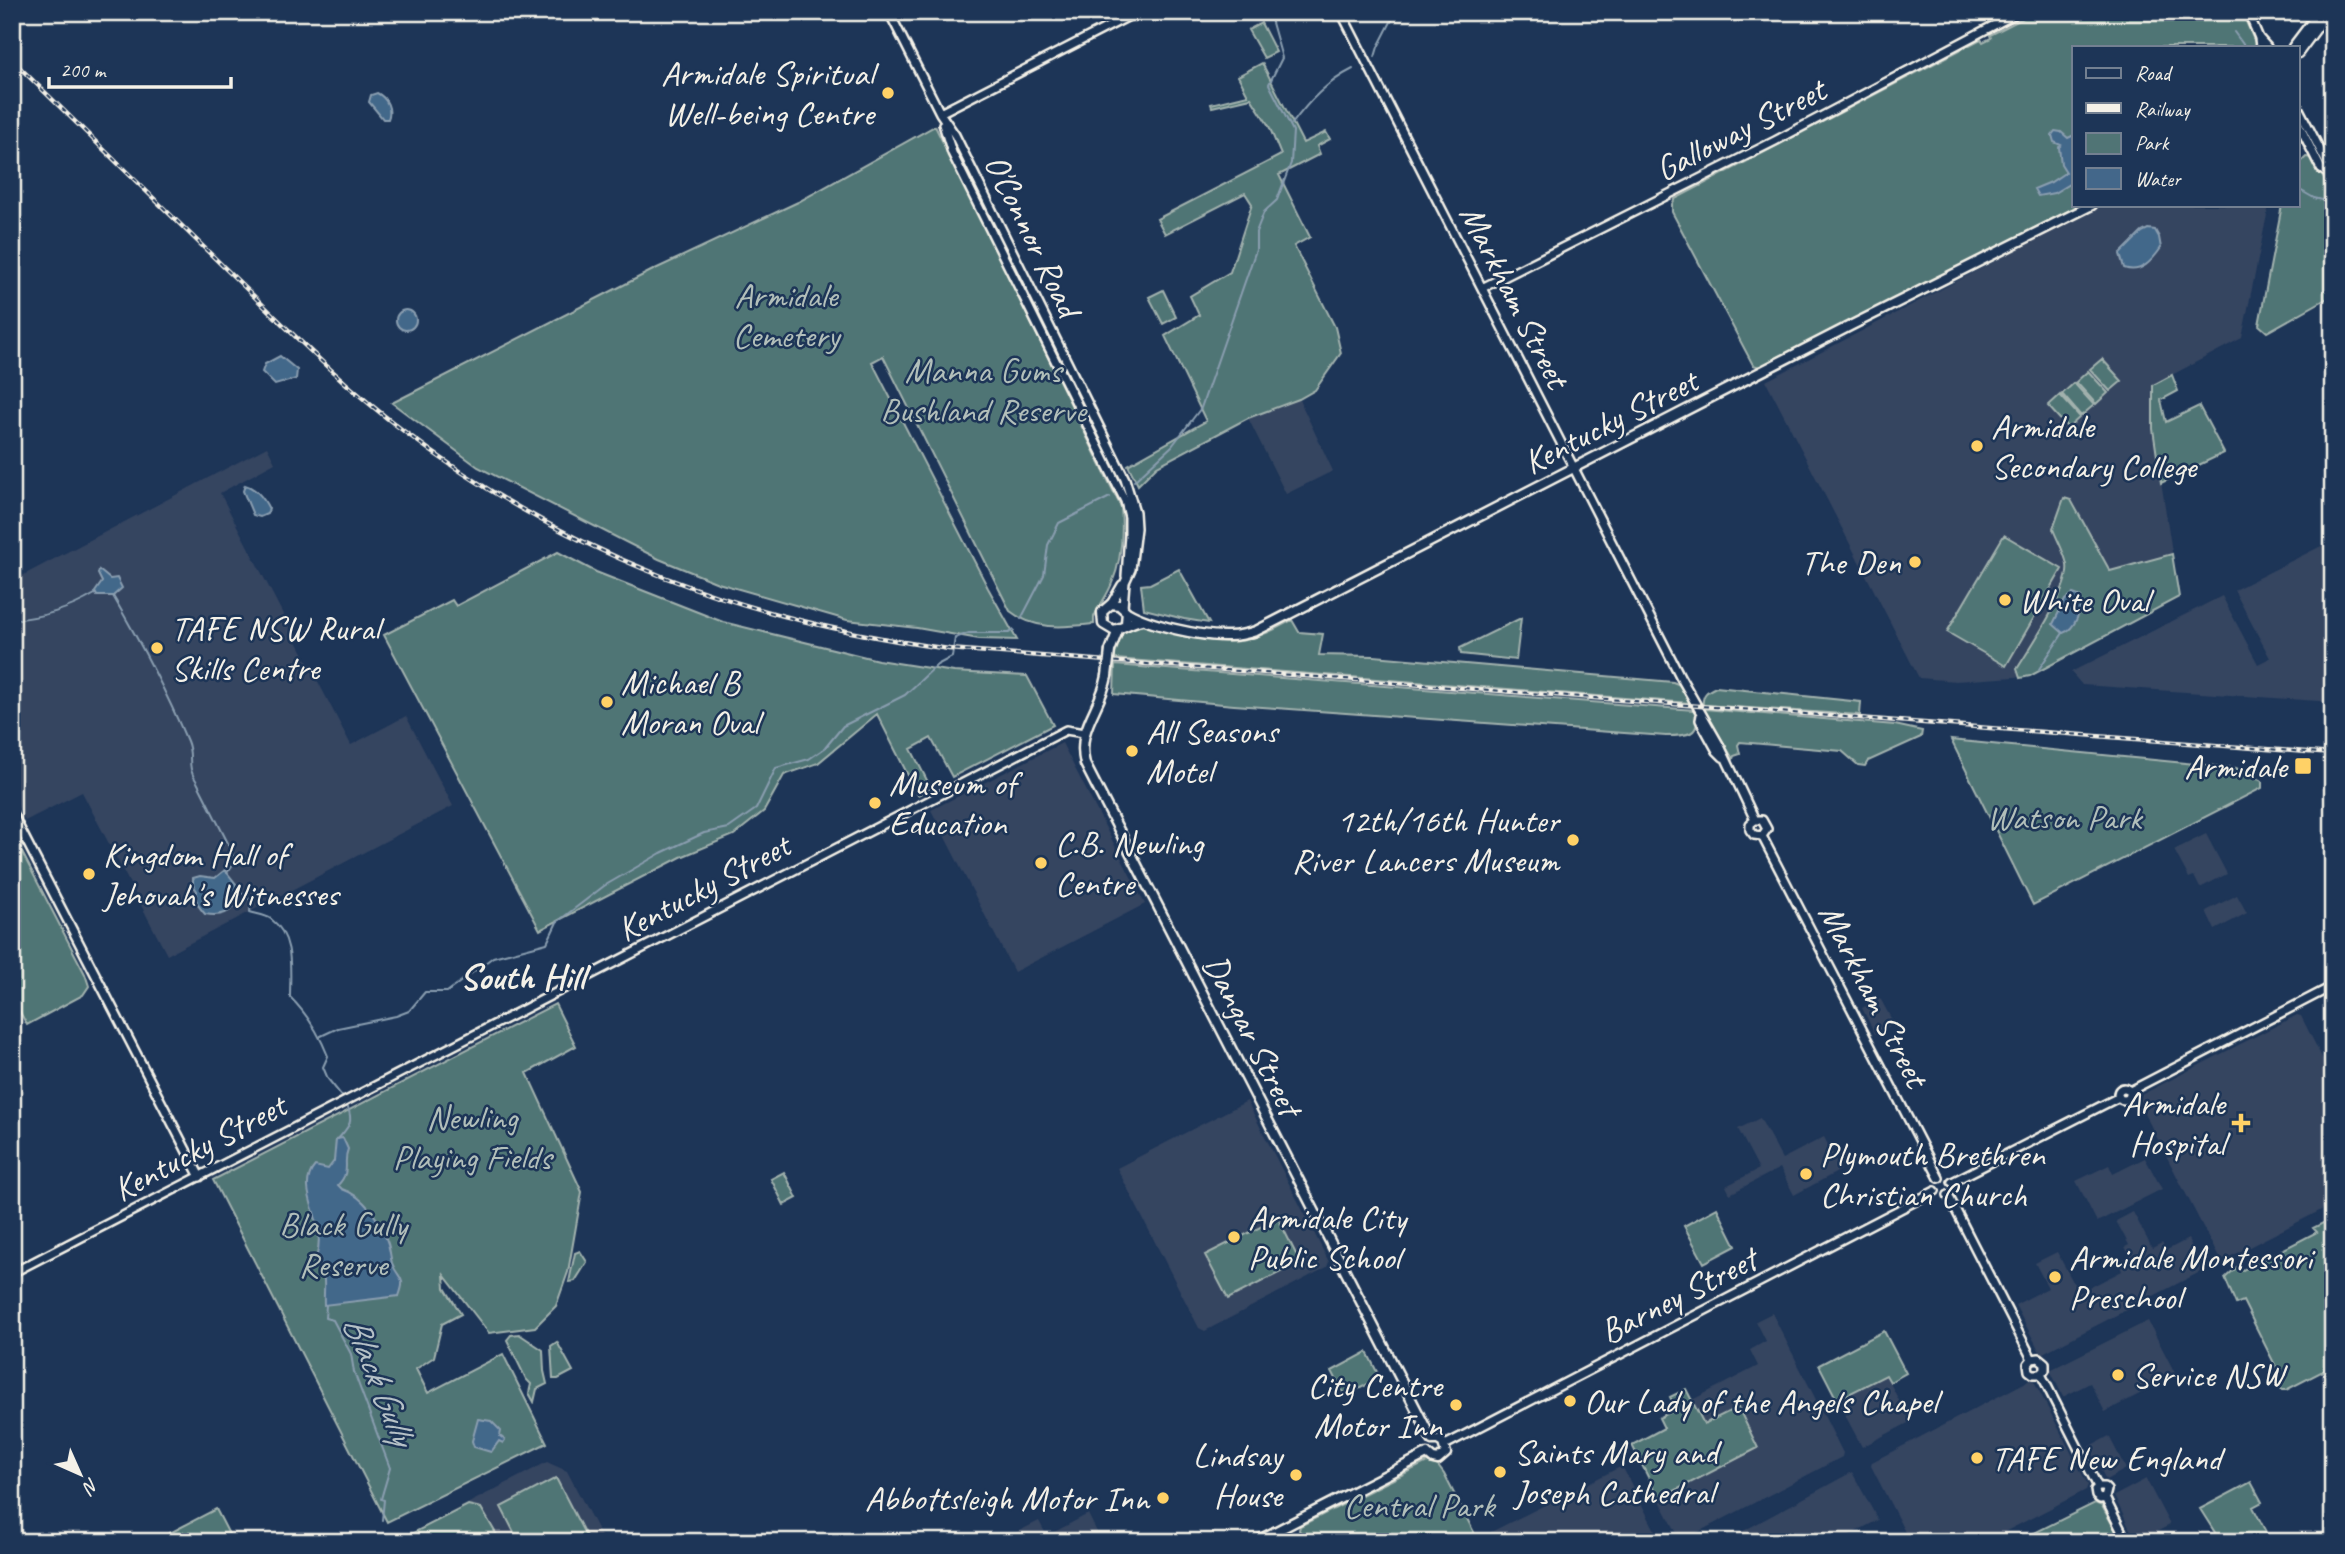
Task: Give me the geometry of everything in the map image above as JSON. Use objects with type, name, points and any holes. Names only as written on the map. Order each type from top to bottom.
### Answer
[{"type":"main road","points":[[2300,47],[2318,26],[2320,16]]},
{"type":"main road","name":"Kentucky Street","points":[[1125,610],[1141,620],[1217,636],[1256,631],[2090,206]]},
{"type":"main road","points":[[1084,733],[1100,700],[1107,676],[1110,648],[1106,628],[1101,621],[1102,612],[1111,604],[1125,610],[1126,623],[1118,630],[1110,648]]},
{"type":"main road","name":"Kentucky Street","points":[[1126,623],[1141,620]]},
{"type":"main road","points":[[1106,628],[1118,630]]},
{"type":"main road","name":"Dangar Street","points":[[1084,733],[1085,764],[1432,1440]]},
{"type":"main road","points":[[1432,1440],[1438,1440],[1445,1445],[1446,1453],[1441,1459],[1433,1459],[1427,1454],[1427,1446],[1432,1440]]},
{"type":"main road","points":[[1255,1542],[1427,1454]]},
{"type":"street","name":"O'Connor Road","points":[[888,12],[940,113],[955,135],[1125,479],[1135,512],[1136,528],[1131,569],[1111,604]]},
{"type":"street","points":[[940,113],[1138,12]]},
{"type":"street","name":"Markham Street","points":[[1341,12],[1573,468],[1721,748],[1755,820]]},
{"type":"street","name":"Galloway Street","points":[[1482,288],[1775,141],[2019,12]]},
{"type":"street","points":[[2248,12],[2260,46]]},
{"type":"street","points":[[2259,38],[2266,46]]},
{"type":"street","points":[[2300,111],[2328,164],[2331,178]]},
{"type":"street","points":[[2300,126],[2321,169],[2331,178]]},
{"type":"street","name":"O'Connor Road","points":[[1125,579],[1125,610]]},
{"type":"street","name":"Kentucky Street","points":[[12,1273],[1066,730],[1084,733]]},
{"type":"street","points":[[12,813],[200,1177]]},
{"type":"street","points":[[1755,820],[1766,823],[1767,829],[1762,836],[1754,835],[1750,830],[1750,824],[1755,820]]},
{"type":"street","name":"Markham Street","points":[[1762,836],[1939,1178]]},
{"type":"street","points":[[1952,1182],[2119,1097],[2121,1088],[2130,1091],[2333,986]]},
{"type":"street","points":[[1946,1177],[1952,1182],[1948,1195],[1940,1196],[1935,1191],[1934,1183],[1939,1178],[1946,1177]]},
{"type":"street","name":"Barney Street","points":[[1445,1445],[1935,1191]]},
{"type":"street","points":[[1948,1195],[2032,1359]]},
{"type":"street","points":[[2039,1358],[2045,1363],[2045,1370],[2041,1374],[2029,1371],[2028,1364],[2032,1359],[2039,1358]]},
{"type":"street","points":[[2041,1374],[2098,1487],[2095,1496],[2105,1498],[2127,1542]]},
{"type":"shaded area","name":"Armidale Secondary College","points":[[2100,206],[2269,206],[2242,338],[2153,385],[2153,429],[2179,597],[2030,676],[1956,681],[1919,678],[1766,381]]},
{"type":"shaded area","points":[[1299,399],[1333,471],[1286,494],[1248,418]]},
{"type":"shaded area","name":"TAFE NSW Rural Skills Centre","points":[[267,447],[275,463],[220,493],[351,745],[406,716],[453,806],[167,955],[82,792],[25,821],[12,796],[12,581]]},
{"type":"shaded area","points":[[2333,540],[2333,702],[2082,685],[2071,672],[2222,596],[2258,664],[2270,658],[2234,590]]},
{"type":"shaded area","name":"C.B. Newling Centre","points":[[1062,743],[1145,904],[1014,972],[931,810]]},
{"type":"shaded area","points":[[2206,834],[2227,874],[2200,888],[2194,876],[2189,878],[2174,850]]},
{"type":"shaded area","points":[[2237,895],[2247,913],[2215,930],[2206,911]]},
{"type":"shaded area","points":[[1880,998],[1894,1024],[1875,1034],[1862,1008]]},
{"type":"shaded area","name":"Armidale Hospital","points":[[2297,1015],[2301,1016],[2333,1079],[2333,1204],[2224,1260],[2219,1258],[2138,1101],[2139,1096]]},
{"type":"shaded area","name":"Armidale City Public School","points":[[1247,1101],[1329,1262],[1327,1267],[1205,1331],[1199,1328],[1117,1168]]},
{"type":"shaded area","points":[[1760,1118],[1782,1159],[1824,1137],[1841,1170],[1794,1195],[1780,1168],[1730,1194],[1726,1186],[1759,1169],[1738,1129]]},
{"type":"shaded area","points":[[2145,1158],[2162,1189],[2097,1222],[2076,1181],[2109,1165],[2113,1174]]},
{"type":"shaded area","points":[[2133,1212],[2152,1248],[2162,1243],[2167,1250],[2188,1239],[2204,1270],[2041,1354],[2015,1305],[2048,1288],[2035,1263],[2057,1252],[2079,1293],[2122,1271],[2118,1262],[2130,1256],[2125,1247],[2129,1245],[2116,1221]]},
{"type":"shaded area","points":[[1772,1313],[1843,1453],[1842,1457],[1681,1541],[1659,1499],[1758,1448],[1704,1424],[1692,1400],[1758,1366],[1750,1350],[1766,1341],[1756,1321]]},
{"type":"shaded area","points":[[2148,1321],[2176,1375],[2105,1412],[2090,1383],[2063,1397],[2050,1370]]},
{"type":"shaded area","points":[[1886,1375],[1910,1422],[1862,1447],[1837,1400]]},
{"type":"shaded area","name":"TAFE New England","points":[[2030,1380],[2034,1381],[2088,1485],[2086,1490],[1985,1542],[1910,1542],[1871,1466],[1872,1462]]},
{"type":"shaded area","points":[[2109,1436],[2126,1469],[2106,1480],[2089,1447]]},
{"type":"shaded area","points":[[547,1462],[567,1471],[604,1542],[394,1542]]},
{"type":"shaded area","points":[[1622,1466],[1661,1542],[1496,1542],[1491,1532]]},
{"type":"shaded area","points":[[1852,1472],[1878,1520],[1836,1542],[1723,1542]]},
{"type":"shaded area","points":[[2146,1479],[2170,1525],[2136,1542],[2114,1496]]},
{"type":"shaded area","points":[[1088,1514],[1102,1542],[1019,1542],[1015,1533],[1039,1521],[1047,1536]]},
{"type":"green space","points":[[2035,12],[2242,12],[2257,46],[2072,46],[2072,206],[2078,206],[1760,367],[1753,365],[1672,212],[1675,199],[1977,41],[1981,39],[1983,42],[1991,38],[1990,35]]},
{"type":"green space","points":[[1261,23],[1276,52],[1264,58],[1248,30]]},
{"type":"green space","points":[[1262,63],[1303,143],[1326,132],[1330,139],[1317,146],[1320,154],[1279,175],[1310,237],[1294,246],[1335,327],[1341,353],[1315,390],[1299,399],[1248,418],[1157,466],[1138,485],[1128,465],[1206,421],[1165,336],[1199,315],[1190,296],[1230,272],[1252,204],[1245,193],[1165,234],[1157,219],[1281,155],[1269,126],[1251,98],[1212,107],[1211,104],[1248,95],[1238,76]]},
{"type":"green space","points":[[935,126],[1121,507],[1122,536],[1118,565],[1094,617],[1094,624],[1040,625],[1010,611],[883,356],[872,362],[1017,640],[979,639],[847,620],[718,583],[659,559],[478,467],[392,403],[653,270],[798,202]]},
{"type":"green space","points":[[2306,157],[2312,158],[2333,195],[2333,295],[2267,332],[2259,325],[2282,206],[2300,206],[2300,163]]},
{"type":"green space","points":[[1163,290],[1176,317],[1163,324],[1149,297]]},
{"type":"green space","points":[[2102,359],[2122,381],[2110,391],[2090,369]]},
{"type":"green space","points":[[2088,371],[2108,393],[2096,404],[2076,382]]},
{"type":"green space","points":[[2172,375],[2178,391],[2161,400],[2166,422],[2199,406],[2224,453],[2161,483],[2153,429],[2153,385]]},
{"type":"green space","points":[[2074,383],[2094,405],[2081,416],[2062,394]]},
{"type":"green space","points":[[2060,395],[2080,417],[2068,428],[2048,406]]},
{"type":"green space","points":[[2064,498],[2071,500],[2110,571],[2172,554],[2179,597],[2030,676],[2020,678],[2017,669],[2056,602],[2067,575],[2066,560],[2053,529]]},
{"type":"green space","name":"White Oval","points":[[2004,535],[2062,569],[2006,666],[1947,632]]},
{"type":"green space","points":[[558,552],[596,572],[723,622],[878,660],[954,672],[1027,676],[1053,725],[952,777],[931,738],[911,749],[931,788],[918,795],[877,714],[818,763],[784,775],[764,811],[734,835],[681,857],[540,930],[384,635],[452,600],[456,606]]},
{"type":"green space","points":[[1179,569],[1209,623],[1144,609],[1141,585],[1150,584]]},
{"type":"green space","points":[[1521,618],[1516,660],[1461,654],[1460,648]]},
{"type":"green space","points":[[1292,620],[1299,632],[1323,634],[1319,655],[1374,656],[1673,682],[1680,685],[1690,703],[1115,659],[1113,652],[1122,632],[1142,624],[1223,642],[1246,640],[1270,632]]},
{"type":"green space","points":[[1115,665],[1694,710],[1697,725],[1695,730],[1686,735],[1666,736],[1114,694]]},
{"type":"green space","points":[[1716,687],[1861,702],[1860,715],[1703,705],[1706,693]]},
{"type":"green space","points":[[1704,709],[1895,725],[1922,731],[1921,737],[1868,761],[1865,766],[1858,765],[1842,751],[1740,742],[1740,754],[1733,759]]},
{"type":"green space","name":"Watson Park","points":[[1951,740],[2236,768],[2262,781],[2262,788],[2033,905]]},
{"type":"green space","points":[[12,833],[89,986],[83,995],[27,1025],[15,1003],[12,1004]]},
{"type":"green space","points":[[555,1004],[576,1046],[527,1073],[582,1192],[568,1272],[556,1306],[535,1327],[489,1333],[444,1275],[445,1288],[461,1314],[442,1324],[434,1357],[416,1369],[428,1393],[503,1354],[547,1443],[387,1522],[213,1180]]},
{"type":"green space","points":[[784,1172],[797,1198],[784,1205],[771,1179]]},
{"type":"green space","points":[[1717,1208],[1736,1246],[1704,1263],[1684,1226]]},
{"type":"green space","points":[[1278,1218],[1300,1262],[1228,1299],[1205,1255]]},
{"type":"green space","points":[[2333,1218],[2333,1366],[2282,1390],[2272,1373],[2277,1369],[2243,1301],[2236,1304],[2225,1278],[2237,1267],[2243,1270],[2317,1232],[2313,1228]]},
{"type":"green space","points":[[580,1251],[587,1262],[575,1281],[569,1282],[575,1253]]},
{"type":"green space","points":[[1884,1331],[1906,1373],[1890,1382],[1886,1375],[1837,1400],[1819,1365]]},
{"type":"green space","points":[[519,1334],[543,1350],[547,1384],[537,1389],[534,1402],[529,1393],[531,1384],[507,1340],[511,1335]]},
{"type":"green space","points":[[557,1342],[573,1371],[553,1379],[551,1346]]},
{"type":"green space","points":[[1367,1352],[1380,1378],[1345,1396],[1332,1371]]},
{"type":"green space","points":[[1686,1389],[1704,1424],[1738,1407],[1758,1448],[1659,1499],[1632,1445],[1664,1428],[1659,1418],[1676,1409],[1670,1397]]},
{"type":"green space","name":"Central Park","points":[[1427,1462],[1438,1466],[1444,1474],[1479,1542],[1305,1542],[1299,1530],[1300,1526]]},
{"type":"green space","points":[[556,1478],[589,1542],[519,1542],[501,1507]]},
{"type":"green space","points":[[2251,1482],[2262,1502],[2253,1507],[2269,1538],[2275,1542],[2221,1542],[2200,1509]]},
{"type":"green space","points":[[2095,1503],[2102,1506],[2122,1542],[2016,1542]]},
{"type":"green space","points":[[468,1505],[481,1508],[501,1542],[406,1542],[411,1534]]},
{"type":"green space","points":[[216,1509],[233,1542],[169,1542],[166,1535]]},
{"type":"water","points":[[377,93],[388,104],[388,119],[383,119],[369,102],[371,95]]},
{"type":"water","points":[[2055,131],[2068,138],[2072,136],[2072,182],[2054,193],[2038,196],[2034,189],[2066,172],[2061,164],[2061,145],[2054,142],[2052,135]]},
{"type":"water","points":[[2148,229],[2155,230],[2161,248],[2150,262],[2141,268],[2124,268],[2120,254]]},
{"type":"water","points":[[406,310],[413,313],[416,320],[413,327],[406,330],[399,327],[396,320],[399,313]]},
{"type":"water","points":[[280,356],[297,370],[296,379],[275,385],[262,372],[265,364]]},
{"type":"water","points":[[245,485],[262,498],[269,509],[267,514],[260,517],[253,515],[243,491]]},
{"type":"water","points":[[99,570],[110,579],[117,578],[122,588],[113,596],[97,596],[95,592],[102,582]]},
{"type":"water","points":[[2073,594],[2081,597],[2079,613],[2071,628],[2063,633],[2053,624],[2065,600]]},
{"type":"water","points":[[225,870],[236,884],[240,900],[225,913],[205,914],[197,903],[193,878],[215,878]]},
{"type":"water","points":[[343,1138],[348,1149],[346,1171],[338,1185],[364,1203],[375,1217],[384,1233],[392,1263],[402,1284],[399,1296],[324,1305],[324,1276],[316,1259],[318,1228],[308,1182],[315,1166],[328,1169],[334,1161],[336,1139]]},
{"type":"water","points":[[478,1419],[491,1421],[501,1431],[500,1436],[505,1440],[503,1443],[499,1441],[491,1452],[474,1447],[472,1441]]},
{"type":"waterway","points":[[1134,481],[1172,446],[1201,408],[1256,250],[1256,232],[1264,212],[1277,200],[1291,163],[1293,131],[1269,84],[1282,58],[1269,12]]},
{"type":"waterway","points":[[1375,57],[1396,12]]},
{"type":"waterway","points":[[2053,12],[2076,18],[2098,12]]},
{"type":"waterway","points":[[2222,12],[2226,19]]},
{"type":"waterway","points":[[2234,32],[2244,46]]},
{"type":"waterway","points":[[1292,124],[1319,93],[1353,69]]},
{"type":"waterway","points":[[2300,190],[2327,201],[2333,208]]},
{"type":"waterway","points":[[1021,619],[1044,575],[1048,545],[1059,523],[1110,497]]},
{"type":"waterway","points":[[12,620],[55,612],[95,594]]},
{"type":"waterway","points":[[113,596],[152,667],[187,741],[193,776],[232,851],[234,863],[227,873]]},
{"type":"waterway","points":[[321,1036],[338,1028],[409,1011],[425,992],[447,992],[493,957],[547,943],[557,922],[604,886],[661,853],[704,833],[729,828],[756,809],[776,768],[809,759],[825,748],[843,726],[905,695],[937,665],[952,657],[955,638],[969,633],[1009,633],[1014,630]]},
{"type":"waterway","points":[[2039,669],[2063,633]]},
{"type":"waterway","points":[[237,893],[244,894],[251,901],[250,912],[271,919],[284,935],[290,955],[290,997],[321,1039],[328,1056],[323,1067],[328,1079],[345,1100]]},
{"type":"waterway","name":"Black Gully","points":[[338,1139],[349,1124],[347,1105]]},
{"type":"waterway","name":"Black Gully","points":[[326,1305],[325,1318],[333,1320],[351,1354],[354,1372],[390,1468],[381,1499],[384,1500],[382,1520]]},
{"type":"waterway","points":[[2180,1542],[2187,1536],[2209,1542]]},
{"type":"railway","points":[[12,60],[314,354],[405,432],[467,476],[596,548],[731,601],[874,637],[949,649],[2333,754]]},
{"type":"place","name":"Armidale Spiritual Well-being Centre","points":[[888,93]]},
{"type":"place","name":"Armidale Secondary College","points":[[1977,446]]},
{"type":"place","name":"The Den","points":[[1915,562]]},
{"type":"place","name":"White Oval","points":[[2005,600]]},
{"type":"place","name":"TAFE NSW Rural Skills Centre","points":[[157,648]]},
{"type":"place","name":"Michael B Moran Oval","points":[[607,702]]},
{"type":"place","name":"All Seasons Motel","points":[[1132,751]]},
{"type":"place","name":"Armidale","points":[[2303,766]]},
{"type":"place","name":"Museum of Education","points":[[875,803]]},
{"type":"place","name":"12th/16th Hunter River Lancers Museum","points":[[1573,840]]},
{"type":"place","name":"C.B. Newling Centre","points":[[1041,863]]},
{"type":"place","name":"Kingdom Hall of Jehovah's Witnesses","points":[[89,874]]},
{"type":"place","name":"Armidale Hospital","points":[[2241,1123]]},
{"type":"place","name":"Plymouth Brethren Christian Church","points":[[1806,1174]]},
{"type":"place","name":"Armidale City Public School","points":[[1234,1237]]},
{"type":"place","name":"Armidale Montessori Preschool","points":[[2055,1277]]},
{"type":"place","name":"Service NSW","points":[[2118,1375]]},
{"type":"place","name":"Our Lady of the Angels Chapel","points":[[1570,1401]]},
{"type":"place","name":"City Centre Motor Inn","points":[[1456,1405]]},
{"type":"place","name":"TAFE New England","points":[[1977,1458]]},
{"type":"place","name":"Saints Mary and Joseph Cathedral","points":[[1500,1472]]},
{"type":"place","name":"Lindsay House","points":[[1296,1475]]},
{"type":"place","name":"Abbottsleigh Motor Inn","points":[[1163,1498]]},
{"type":"district","name":"South Hill","points":[[522,976]]},
{"type":"park label","name":"Armidale Cemetery","points":[[786,315]]},
{"type":"park label","name":"Manna Gums Bushland Reserve","points":[[983,390]]},
{"type":"park label","name":"Newling Playing Fields","points":[[472,1137]]},
{"type":"park label","name":"Black Gully Reserve","points":[[343,1244]]}]
